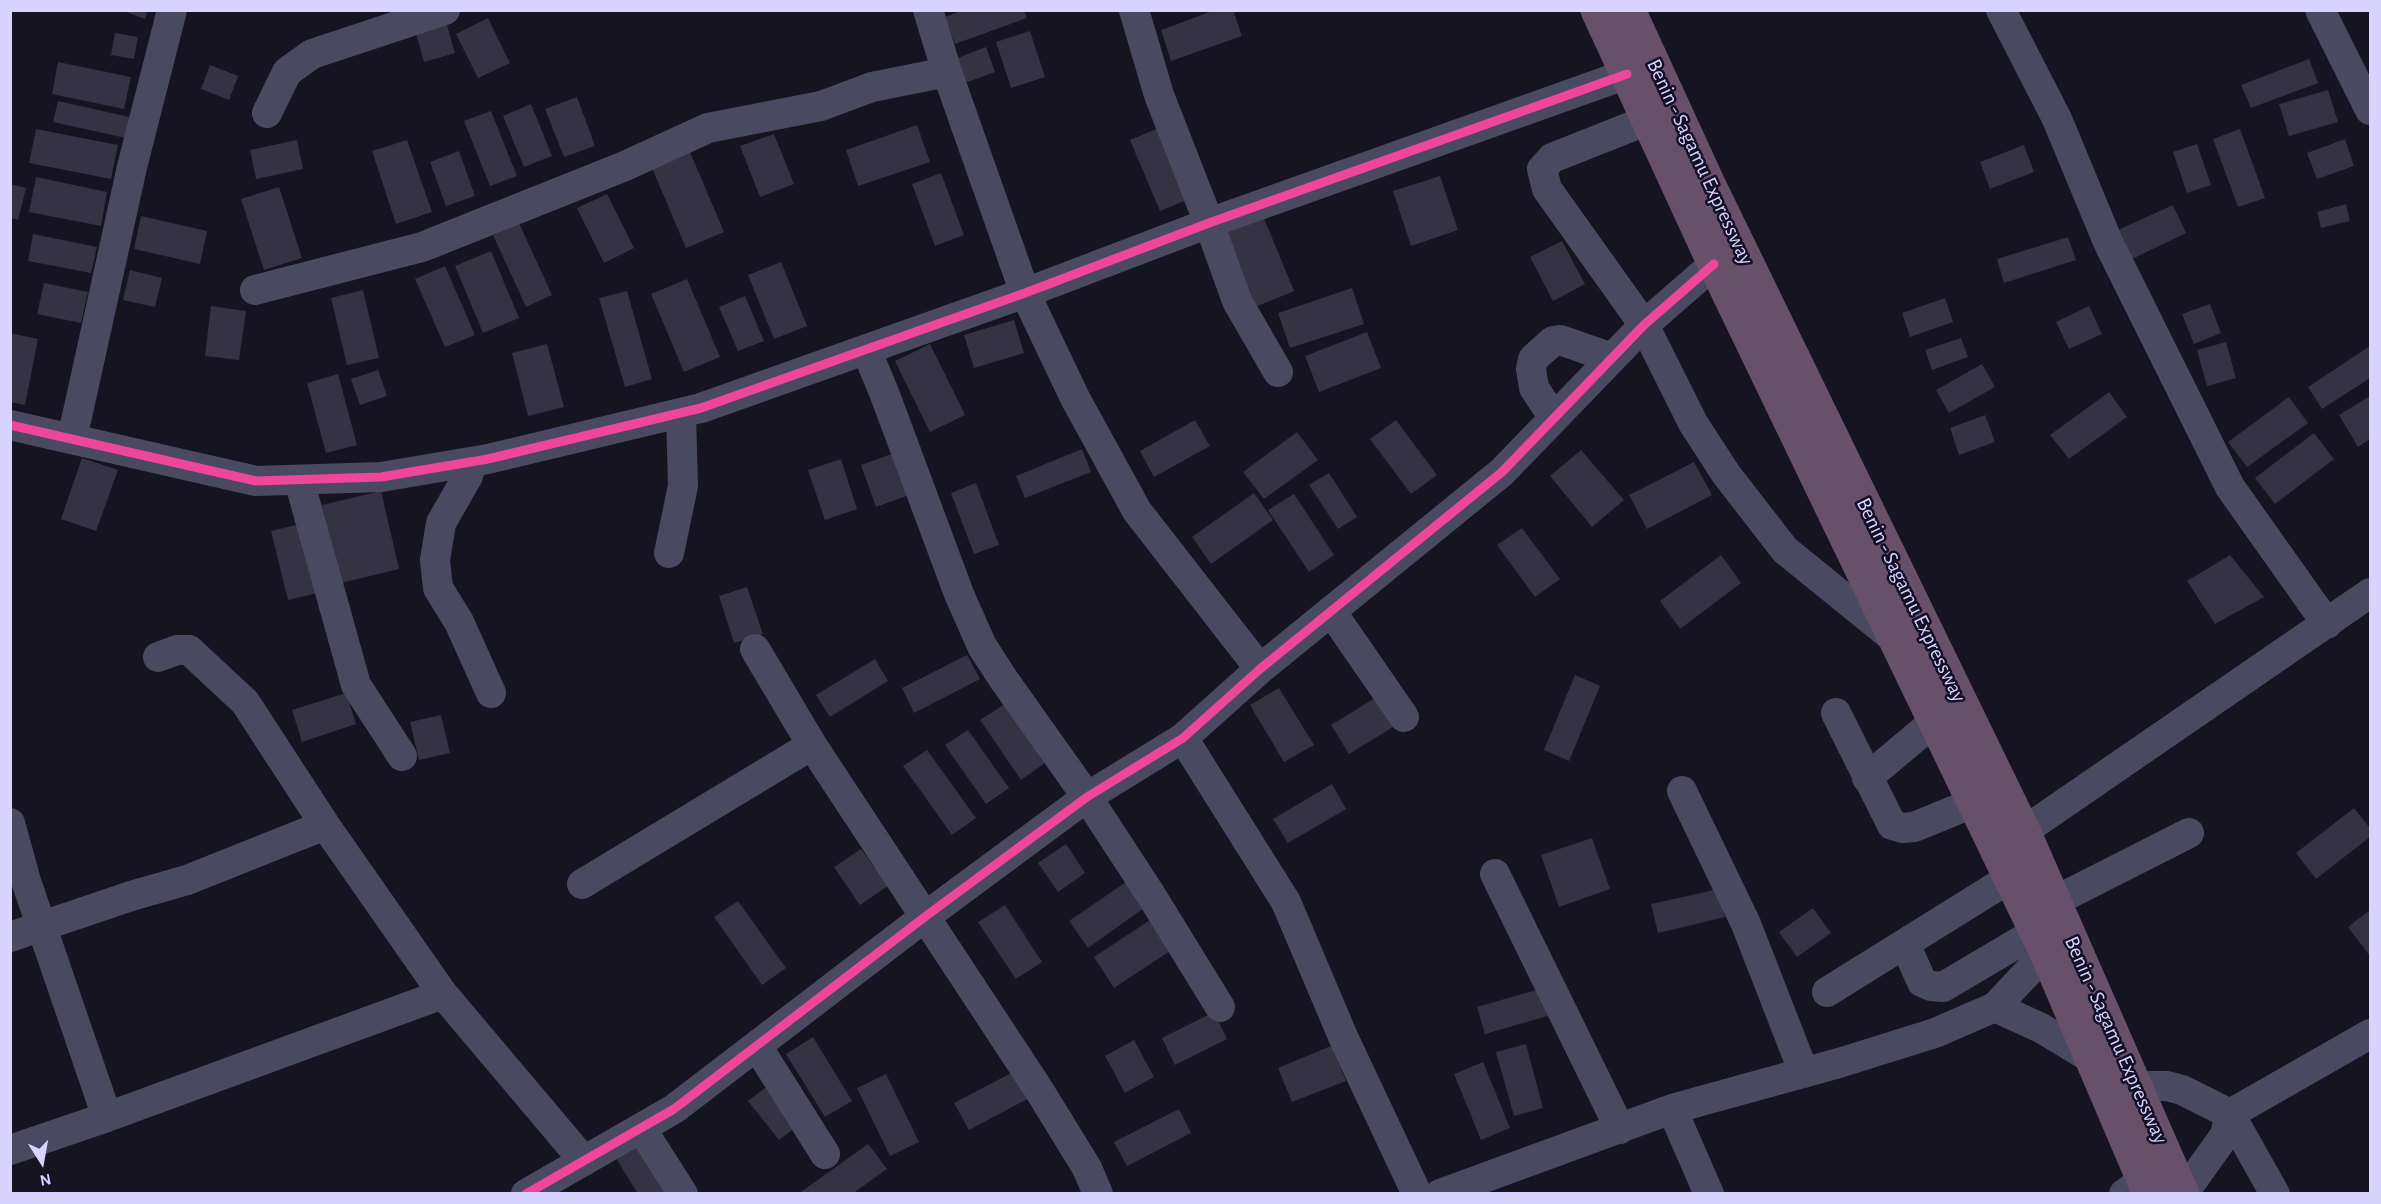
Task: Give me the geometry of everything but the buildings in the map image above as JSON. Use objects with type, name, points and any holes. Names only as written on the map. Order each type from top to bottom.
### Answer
[{"type":"highway","points":[[1597,10],[1714,264],[2041,942],[2092,1059],[2139,1189]]},
{"type":"highway","name":"Benin - Sagamu Expressway","points":[[1632,11],[1708,182],[2024,831],[2183,1194]]},
{"type":"street","points":[[72,439],[132,167],[172,10]]},
{"type":"street","points":[[928,10],[947,72],[1025,293],[1075,398],[1137,511],[1260,669]]},
{"type":"street","points":[[1134,10],[1159,95],[1237,301],[1278,372]]},
{"type":"street","points":[[2001,10],[2057,119],[2108,242],[2230,487],[2327,624]]},
{"type":"street","points":[[2320,10],[2370,110]]},
{"type":"street","points":[[267,113],[287,72],[312,54],[438,12]]},
{"type":"street","points":[[255,290],[422,247],[625,166],[708,128],[821,106],[872,87],[947,72]]},
{"type":"street","points":[[10,425],[256,482],[381,477],[472,462],[681,415],[1025,293],[1209,222],[1627,74]]},
{"type":"street","points":[[1648,120],[1552,158],[1542,169],[1547,189],[1644,325],[1693,423],[1726,474],[1785,550],[1896,640]]},
{"type":"street","points":[[526,1194],[559,1185],[584,1161],[674,1109],[926,916],[1087,797],[1183,738],[1260,669],[1502,472],[1644,325],[1714,264]]},
{"type":"street","points":[[1554,418],[1534,388],[1531,369],[1533,359],[1552,341],[1560,340],[1612,358]]},
{"type":"street","points":[[866,350],[959,594],[982,646],[1151,894],[1220,1007]]},
{"type":"street","points":[[669,553],[683,486],[681,415]]},
{"type":"street","points":[[472,462],[468,476],[441,523],[435,560],[438,588],[459,622],[490,693]]},
{"type":"street","points":[[299,480],[356,685],[402,756]]},
{"type":"street","points":[[1836,713],[1892,825],[1902,828],[1914,827],[1978,812],[2024,831],[2370,593]]},
{"type":"street","points":[[1331,611],[1404,717]]},
{"type":"street","points":[[754,649],[812,745],[926,916],[1063,1129],[1087,1168],[1098,1194]]},
{"type":"street","points":[[158,657],[177,650],[189,650],[238,696],[273,742],[325,825],[443,994],[584,1161]]},
{"type":"street","points":[[1867,778],[1935,721]]},
{"type":"street","points":[[1183,738],[1286,902],[1344,1039],[1417,1194]]},
{"type":"street","points":[[582,884],[812,745]]},
{"type":"street","points":[[1682,791],[1746,924],[1804,1073]]},
{"type":"street","points":[[10,823],[20,861],[107,1117]]},
{"type":"street","points":[[10,938],[130,896],[187,880],[325,825]]},
{"type":"street","points":[[2055,901],[2189,833]]},
{"type":"street","points":[[1495,874],[1620,1129]]},
{"type":"street","points":[[1827,992],[2010,878]]},
{"type":"street","points":[[1905,944],[1922,982],[1931,986],[1943,987],[2041,942]]},
{"type":"street","points":[[1440,1194],[1486,1186],[1672,1109],[1804,1073],[1935,1033],[1995,1007],[2041,942]]},
{"type":"street","points":[[10,1150],[107,1117],[443,994]]},
{"type":"street","points":[[1995,1007],[2041,1028],[2092,1059]]},
{"type":"street","points":[[2183,1194],[2225,1135],[2230,1114],[2370,1034]]},
{"type":"street","points":[[757,1046],[825,1154]]},
{"type":"street","points":[[2136,1086],[2167,1086],[2182,1090],[2230,1114],[2275,1194]]},
{"type":"street","points":[[1672,1109],[1709,1194]]},
{"type":"street","points":[[641,1128],[684,1194]]},
{"type":"cycle path","points":[[10,425],[256,481],[381,477],[488,459],[701,408],[1627,74]]},
{"type":"cycle path","points":[[526,1194],[674,1109],[926,916],[1087,797],[1183,738],[1260,669],[1502,472],[1644,325],[1714,264]]}]
